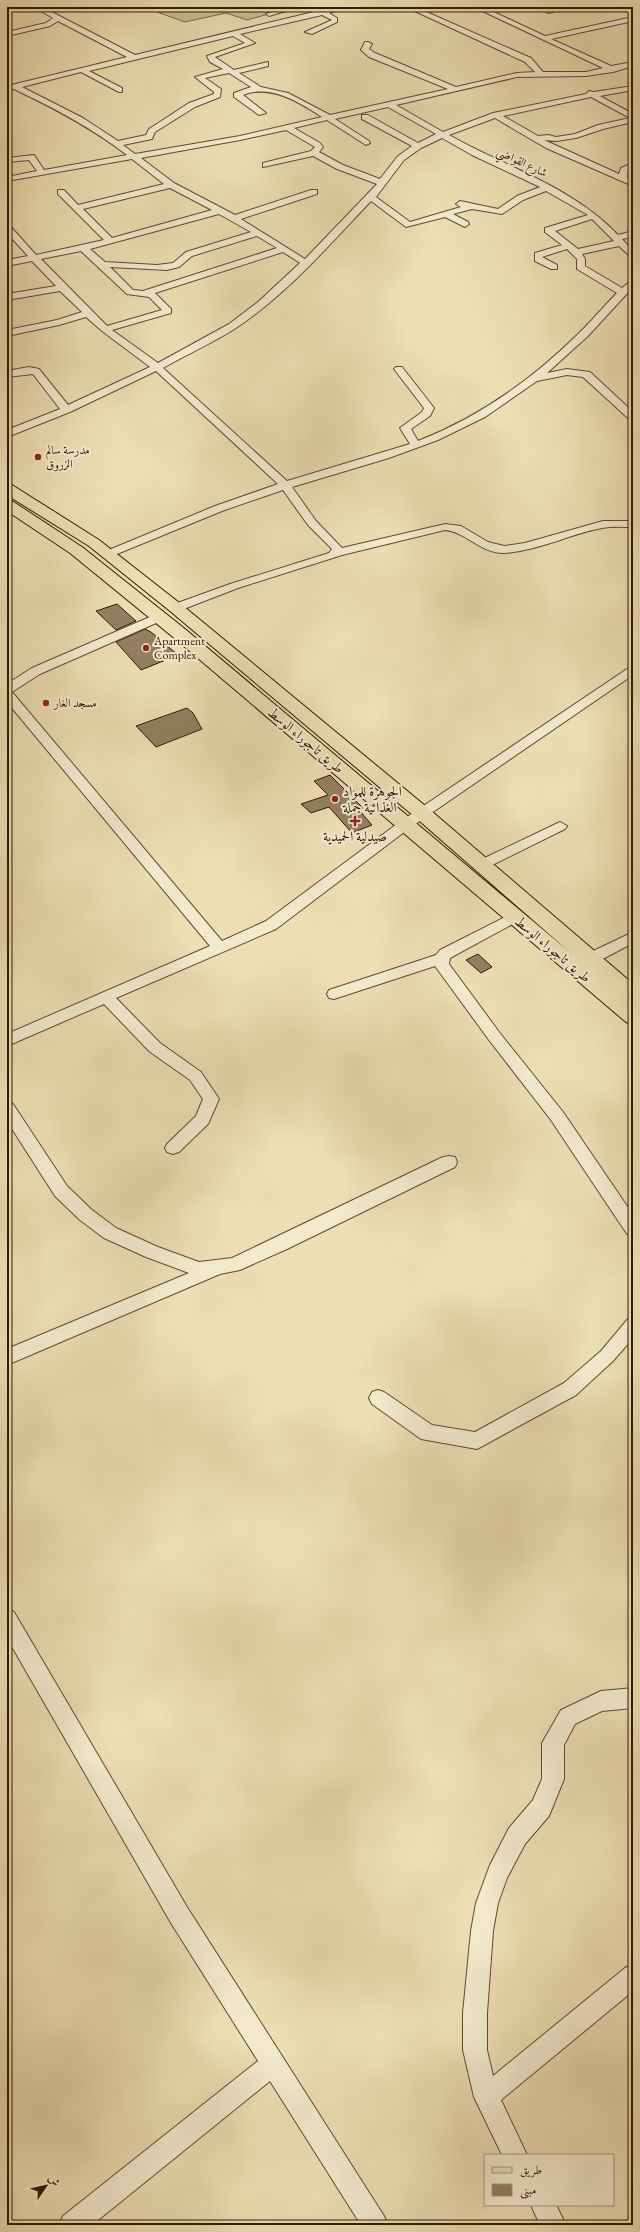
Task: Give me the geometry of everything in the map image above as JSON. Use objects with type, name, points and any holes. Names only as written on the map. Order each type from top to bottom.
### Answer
[{"type":"main road","points":[[7,488],[94,543],[176,608],[422,813],[633,996]]},
{"type":"main road","name":"طريق تاجوراء الوسط","points":[[7,504],[76,550],[159,617],[633,1017]]},
{"type":"street","points":[[37,7],[95,39],[135,58]]},
{"type":"street","points":[[262,16],[296,7]]},
{"type":"street","points":[[7,88],[345,7]]},
{"type":"street","points":[[409,7],[528,60],[540,73]]},
{"type":"street","points":[[477,7],[622,74]]},
{"type":"street","points":[[309,32],[335,21],[335,19],[322,12]]},
{"type":"street","points":[[7,34],[48,25],[58,18]]},
{"type":"street","points":[[544,38],[633,19]]},
{"type":"street","points":[[234,34],[251,43],[211,56],[213,60],[259,89]]},
{"type":"street","points":[[368,44],[364,50],[372,55],[453,88]]},
{"type":"street","points":[[117,144],[149,137],[152,131],[192,105],[217,95],[218,91],[200,76],[265,64]]},
{"type":"street","points":[[7,179],[132,158],[288,128],[390,105],[453,88],[517,75],[540,73],[586,74],[633,64]]},
{"type":"street","points":[[82,70],[119,90]]},
{"type":"street","points":[[557,74],[568,82]]},
{"type":"street","points":[[15,86],[62,108],[100,131],[132,158],[172,185],[234,218],[306,263]]},
{"type":"street","points":[[7,434],[66,410],[157,367],[232,326],[261,304],[306,263],[371,196],[401,158],[418,146],[441,135],[496,115],[542,104],[633,88]]},
{"type":"street","points":[[262,113],[237,95],[259,89],[268,89],[288,95],[366,143]]},
{"type":"street","points":[[581,90],[633,118]]},
{"type":"street","name":"شارع القواضي","points":[[390,105],[475,153],[547,187],[595,216],[633,256]]},
{"type":"street","points":[[496,115],[536,139],[633,183]]},
{"type":"street","points":[[365,117],[418,146]]},
{"type":"street","points":[[536,139],[548,137],[556,139],[576,136],[633,118]]},
{"type":"street","points":[[266,165],[314,153],[319,147],[288,128]]},
{"type":"street","points":[[314,153],[340,168],[382,183]]},
{"type":"street","points":[[7,160],[31,156],[42,173]]},
{"type":"street","points":[[623,178],[624,170],[633,165]]},
{"type":"street","points":[[75,208],[172,185]]},
{"type":"street","points":[[451,202],[498,212],[520,198],[547,187]]},
{"type":"street","points":[[61,192],[75,208],[110,241]]},
{"type":"street","points":[[234,218],[314,192]]},
{"type":"street","points":[[371,196],[395,213],[407,225],[469,207]]},
{"type":"street","points":[[7,263],[83,248],[219,211]]},
{"type":"street","points":[[446,214],[465,224]]},
{"type":"street","points":[[595,216],[548,230],[572,249],[581,259],[580,267],[622,292]]},
{"type":"street","points":[[7,228],[62,288],[104,329],[157,367],[285,485],[312,523],[337,548],[338,552]]},
{"type":"street","points":[[103,265],[120,263],[164,268],[184,261],[188,254],[256,233]]},
{"type":"street","points":[[554,267],[538,259],[538,255],[618,241],[633,234]]},
{"type":"street","points":[[83,248],[103,265],[130,292],[152,295],[168,311],[104,329]]},
{"type":"street","points":[[143,294],[284,249]]},
{"type":"street","points":[[108,554],[285,485],[368,462],[416,445],[481,415],[536,378],[582,336],[633,282]]},
{"type":"street","points":[[7,297],[62,288]]},
{"type":"street","points":[[7,333],[59,322],[88,313]]},
{"type":"street","points":[[398,368],[429,408],[426,414],[405,428],[416,445]]},
{"type":"street","points":[[7,374],[29,370],[36,371],[40,374],[66,410]]},
{"type":"street","points":[[536,378],[567,372],[586,374],[633,417]]},
{"type":"street","points":[[176,608],[234,586],[260,579],[338,552],[445,527],[457,528],[484,544],[503,550],[526,546],[603,524],[633,524]]},
{"type":"street","points":[[7,690],[42,668],[159,617]]},
{"type":"street","points":[[7,1040],[251,935],[284,917],[406,824],[633,669]]},
{"type":"street","points":[[10,702],[220,948]]},
{"type":"street","points":[[481,865],[560,826]]},
{"type":"street","points":[[334,994],[441,959],[445,954],[515,917]]},
{"type":"street","points":[[590,959],[633,937]]},
{"type":"street","points":[[441,959],[456,986],[557,1116],[633,1229]]},
{"type":"street","points":[[107,998],[163,1053],[185,1066],[203,1082],[212,1099],[202,1120],[174,1148]]},
{"type":"street","points":[[7,1108],[61,1191],[86,1216],[110,1233],[152,1252],[198,1269],[234,1265],[281,1244],[449,1162]]},
{"type":"street","points":[[7,1357],[216,1268]]},
{"type":"street","points":[[378,1398],[428,1433],[477,1441],[570,1389],[607,1356],[633,1325]]},
{"type":"street","points":[[8,1623],[179,1915],[375,2225]]},
{"type":"street","points":[[514,2154],[486,2097],[475,2050],[475,2013],[482,1931],[487,1903],[498,1874],[516,1836],[541,1808],[553,1779],[553,1743],[568,1717],[601,1701],[633,1698]]},
{"type":"street","points":[[486,2097],[633,1976]]},
{"type":"street","points":[[72,2225],[273,2064]]},
{"type":"street","points":[[543,2206],[554,2225]]},
{"type":"shaded area","points":[[171,7],[294,7],[247,20],[226,13],[185,22],[157,12]]},
{"type":"building","name":"Apartment Complex","points":[[117,604],[136,621],[116,630],[96,611]]},
{"type":"building","name":"Apartment Complex","points":[[145,629],[151,632],[178,655],[141,670],[116,642]]},
{"type":"building","points":[[187,708],[193,713],[202,729],[156,747],[136,726]]},
{"type":"building","name":"الجوهرة للمواد الغذائية جملة","points":[[330,775],[363,808],[359,810],[372,825],[352,833],[329,807],[311,813],[301,804],[328,795],[314,781]]},
{"type":"building","points":[[478,954],[492,967],[481,973],[466,960]]},
{"type":"place","name":"مدرسة سالم الزروق","points":[[38,457]]},
{"type":"place","name":"Apartment Complex","points":[[146,648]]},
{"type":"place","name":"مسجد الغار","points":[[46,703]]},
{"type":"place","name":"الجوهرة للمواد الغذائية جملة","points":[[335,799]]},
{"type":"place","name":"صيدلية الحميدية","points":[[355,821]]}]
